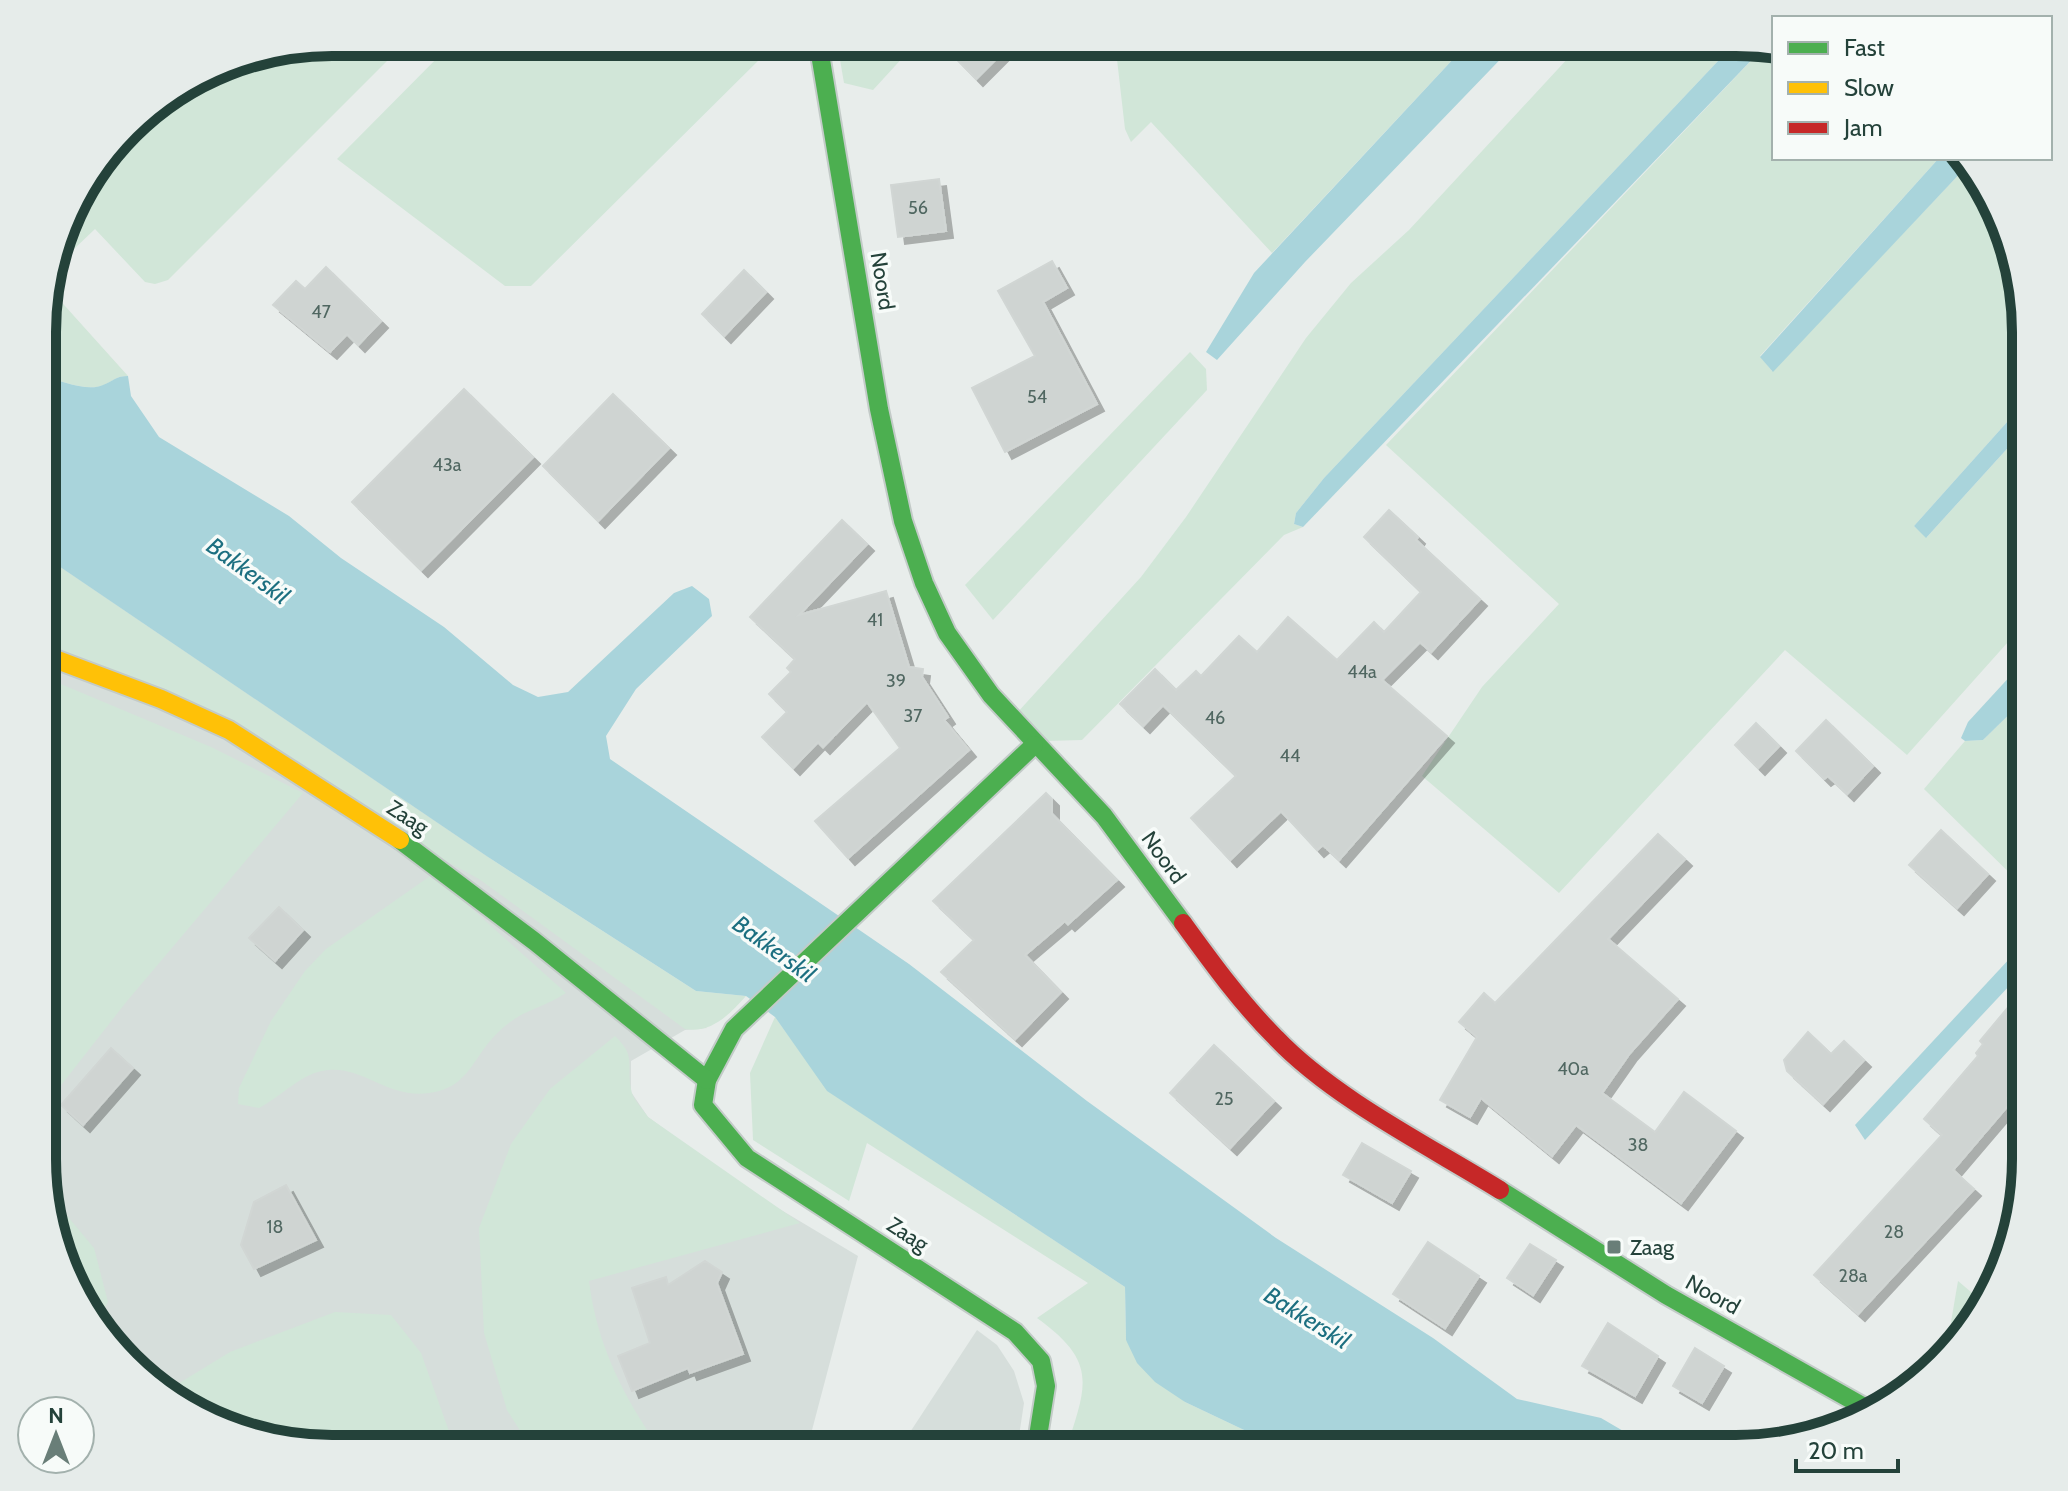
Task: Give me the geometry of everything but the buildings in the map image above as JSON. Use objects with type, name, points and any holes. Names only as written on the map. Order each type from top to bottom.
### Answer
[{"type":"street","name":"Noord","points":[[820,56],[879,409],[903,521],[924,583],[947,633],[991,695],[1034,745],[1104,816],[1225,981],[1277,1040],[1326,1081],[1666,1295],[1861,1405]]},
{"type":"street","name":"Zaag","points":[[56,660],[164,701],[228,730],[451,874],[707,1080],[703,1105],[747,1158],[1015,1332],[1041,1361],[1046,1386],[1038,1435]]},
{"type":"street","points":[[707,1080],[734,1029],[1034,745]]},
{"type":"shaded area","points":[[56,564],[488,857],[707,1028],[685,1030],[631,1061],[631,1092],[648,1117],[746,1189],[858,1256],[811,1434],[314,1434],[278,1430],[243,1420],[210,1407],[164,1378],[137,1354],[102,1312],[84,1281],[61,1213],[57,1177]]},
{"type":"shaded area","points":[[977,1330],[997,1345],[1014,1371],[1024,1403],[1019,1434],[909,1434]]},
{"type":"green space","points":[[392,56],[168,280],[155,284],[145,282],[95,229],[66,256],[93,194],[124,150],[150,124],[194,93],[260,65],[296,58]]},
{"type":"green space","points":[[439,56],[763,56],[531,286],[505,286],[337,159]]},
{"type":"green space","points":[[839,56],[904,56],[873,90],[844,83]]},
{"type":"green space","points":[[1117,57],[1455,57],[1272,253],[1151,122],[1131,142],[1125,129]]},
{"type":"green space","points":[[1569,57],[1722,57],[1324,478],[1296,513],[1294,524],[1303,527],[1284,535],[1082,740],[1045,741],[1015,715],[1141,577],[1186,517],[1306,338],[1351,283],[1409,230]]},
{"type":"green space","points":[[1755,57],[1772,59],[1772,160],[1937,160],[1760,356],[1772,371],[1961,173],[1984,210],[2007,278],[2011,314],[2011,418],[1914,526],[1927,537],[2011,444],[2011,639],[1907,755],[1785,650],[1559,893],[1422,776],[1482,687],[1559,604],[1386,445]]},
{"type":"green space","points":[[58,298],[128,376],[97,387],[56,380]]},
{"type":"green space","points":[[1190,352],[1206,369],[1207,390],[993,620],[965,585]]},
{"type":"green space","points":[[56,564],[488,857],[696,991],[746,996],[727,1016],[712,1026],[685,1029],[479,879],[56,647]]},
{"type":"green space","points":[[56,682],[211,747],[303,793],[127,1001],[57,1091]]},
{"type":"green space","points":[[2011,713],[2011,874],[1924,789],[1965,741],[1983,740]]},
{"type":"green space","points":[[433,874],[566,993],[527,1012],[500,1030],[463,1077],[448,1088],[422,1094],[407,1093],[355,1073],[328,1070],[309,1075],[259,1108],[238,1104],[239,1088],[271,1021],[305,971],[326,949]]},
{"type":"green space","points":[[775,1017],[828,1091],[1125,1287],[1126,1340],[1185,1402],[1254,1435],[1071,1435],[1082,1391],[1079,1362],[1057,1334],[1037,1318],[1088,1283],[867,1143],[849,1201],[753,1140],[750,1073]]},
{"type":"green space","points":[[615,1036],[628,1055],[632,1093],[648,1117],[800,1223],[589,1281],[605,1348],[623,1389],[650,1434],[522,1434],[507,1410],[484,1333],[479,1228],[511,1144],[550,1089]]},
{"type":"green space","points":[[60,1208],[94,1248],[108,1302],[102,1312],[84,1281],[65,1231]]},
{"type":"green space","points":[[1958,1281],[1976,1296],[1951,1332]]},
{"type":"green space","points":[[335,1312],[391,1315],[421,1353],[450,1434],[314,1434],[278,1430],[210,1407],[175,1386],[230,1352]]},
{"type":"water","points":[[1455,57],[1503,57],[1305,262],[1217,360],[1206,352],[1254,273]]},
{"type":"water","points":[[1722,57],[1754,57],[1303,527],[1294,524],[1296,513],[1324,478]]},
{"type":"water","points":[[1937,160],[1951,160],[1961,173],[1773,372],[1760,357]]},
{"type":"water","name":"Bakkerskil","points":[[128,376],[131,396],[159,437],[289,516],[341,558],[444,627],[513,685],[538,697],[568,692],[674,593],[692,586],[709,599],[712,616],[636,689],[606,736],[610,759],[909,964],[1087,1101],[1276,1238],[1433,1338],[1517,1399],[1601,1418],[1630,1435],[1254,1435],[1185,1402],[1155,1382],[1137,1363],[1126,1340],[1125,1287],[827,1091],[775,1017],[746,996],[696,991],[488,857],[56,564],[56,380],[97,387]]},
{"type":"water","points":[[2011,418],[2011,444],[1926,538],[1914,526]]},
{"type":"water","points":[[2011,675],[2011,713],[1983,740],[1965,741],[1961,738],[1968,722]]},
{"type":"water","points":[[2011,957],[2011,984],[1865,1140],[1855,1125]]},
{"type":"traffic: fast","points":[[820,56],[879,409],[903,521],[924,583],[947,633],[991,695],[1104,816],[1183,923]]},
{"type":"traffic: fast","points":[[1034,745],[734,1029],[707,1080],[703,1105],[747,1158],[1015,1332],[1041,1361],[1046,1386],[1038,1435]]},
{"type":"traffic: fast","points":[[400,840],[534,941],[707,1080]]},
{"type":"traffic: fast","points":[[1500,1190],[1666,1295],[1861,1405]]},
{"type":"traffic: slow","points":[[56,660],[161,699],[229,730],[400,840]]},
{"type":"traffic: jam","points":[[1183,923],[1251,1011],[1299,1060],[1353,1101],[1500,1190]]},
{"type":"place","name":"Zaag","points":[[1614,1247]]}]
